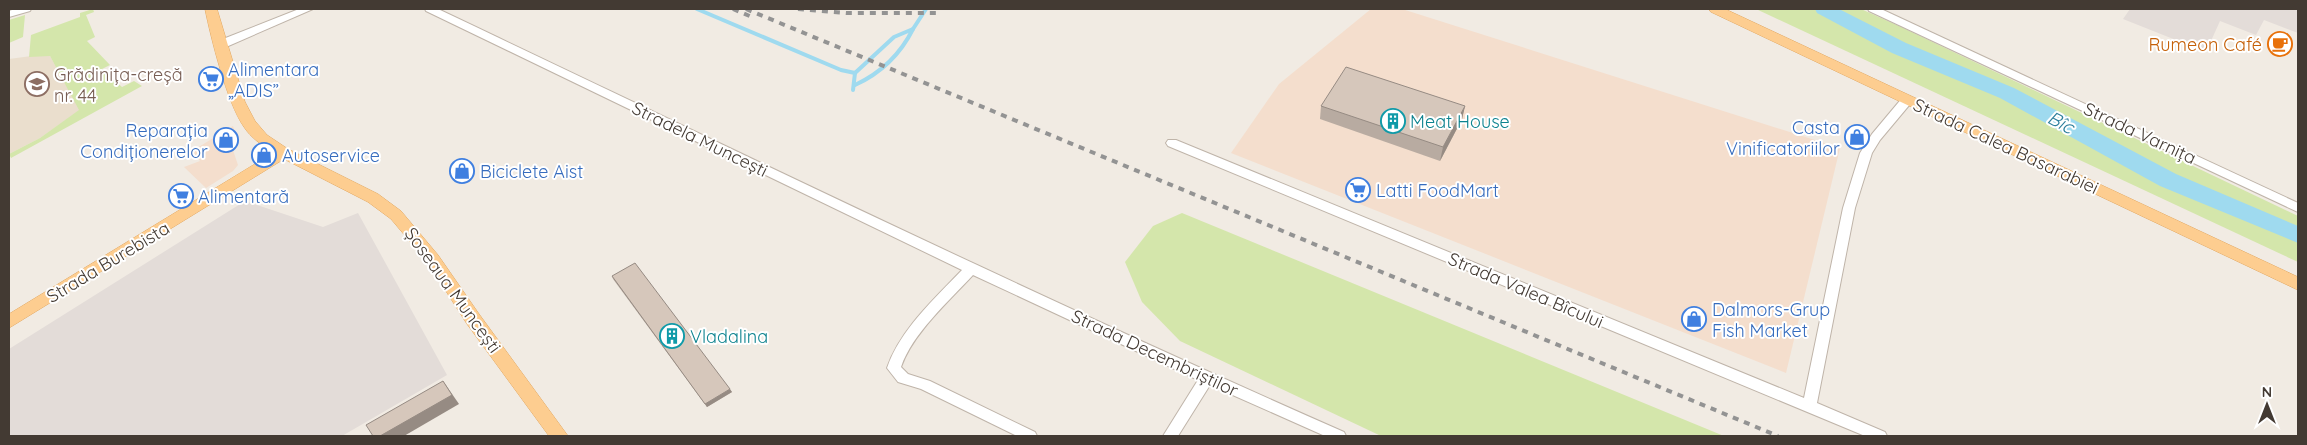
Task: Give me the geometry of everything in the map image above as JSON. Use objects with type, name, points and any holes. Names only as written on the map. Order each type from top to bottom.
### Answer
[{"type":"main road","name":"Șoseaua Muncești","points":[[211,9],[238,102],[249,124],[262,138],[283,153],[373,198],[406,225],[559,436]]},
{"type":"main road","name":"Strada Calea Basarabiei","points":[[1714,9],[2298,284]]},
{"type":"main road","name":"Strada Burebista","points":[[9,322],[283,153]]},
{"type":"street","points":[[9,14],[26,9]]},
{"type":"street","points":[[222,44],[308,9]]},
{"type":"street","name":"Stradela Muncești","points":[[430,9],[971,269]]},
{"type":"street","name":"Strada Varnița","points":[[1873,9],[2298,208]]},
{"type":"street","points":[[1809,406],[1849,208],[1866,153],[1876,137],[1907,100]]},
{"type":"street","name":"Strada Valea Bîcului","points":[[1172,144],[1880,436]]},
{"type":"street","points":[[971,269],[914,334],[895,360],[894,368],[903,378],[925,385],[1030,436]]},
{"type":"street","name":"Strada Decembriștilor","points":[[971,269],[1206,378],[1339,436]]},
{"type":"street","points":[[1170,436],[1206,378]]},
{"type":"shaded area","points":[[1371,9],[1402,9],[1840,148],[1786,373],[1231,153],[1279,84]]},
{"type":"shaded area","points":[[2130,9],[2298,9],[2298,33],[2264,20],[2256,35],[2220,21],[2206,52],[2123,19]]},
{"type":"shaded area","name":"Grădinița-creșă nr. 44","points":[[39,55],[50,56],[80,110],[40,138],[9,154],[9,59]]},
{"type":"shaded area","points":[[233,126],[235,132],[228,135],[238,165],[233,171],[206,188],[184,167],[200,161],[192,151]]},
{"type":"shaded area","points":[[245,201],[323,227],[358,213],[447,375],[342,436],[9,436],[9,349]]},
{"type":"green space","points":[[93,9],[94,12],[86,15],[95,37],[87,41],[110,65],[102,69],[122,87],[134,81],[142,86],[11,158],[9,154],[40,138],[79,110],[50,56],[29,57],[31,35],[80,17],[80,13]]},
{"type":"green space","points":[[1756,9],[1861,9],[1899,26],[2298,216],[2298,262]]},
{"type":"green space","points":[[25,15],[23,37],[9,43],[9,20]]},
{"type":"green space","points":[[1182,213],[1724,436],[1381,436],[1180,341],[1142,302],[1125,262],[1153,226]]},
{"type":"building","name":"Meat House","points":[[1346,67],[1465,106],[1443,147],[1321,106]]},
{"type":"building","name":"Vladalina","points":[[635,263],[730,389],[705,404],[612,276]]},
{"type":"building","points":[[443,381],[452,395],[380,436],[373,436],[366,425]]},
{"type":"waterway","points":[[697,9],[841,70],[855,73]]},
{"type":"waterway","points":[[913,29],[926,9]]},
{"type":"waterway","name":"Bîc","points":[[1824,9],[1899,48],[2007,93],[2168,180],[2298,235]]},
{"type":"waterway","points":[[855,73],[894,37],[913,29]]},
{"type":"waterway","points":[[855,85],[873,75],[889,62],[902,47],[913,29]]},
{"type":"waterway","points":[[853,90],[855,73]]},
{"type":"railway","points":[[733,9],[752,17]]},
{"type":"railway","points":[[746,9],[1778,436]]},
{"type":"railway","points":[[798,9],[847,13],[937,13]]},
{"type":"place","name":"Rumeon Café","points":[[2280,44]]},
{"type":"place","name":"Alimentara „ADIS”","points":[[211,79]]},
{"type":"place","name":"Grădinița-creșă nr. 44","points":[[37,84]]},
{"type":"place","name":"Meat House","points":[[1393,121]]},
{"type":"place","name":"Casta Vinificatoriilor","points":[[1857,137]]},
{"type":"place","name":"Reparația Condiționerelor","points":[[226,140]]},
{"type":"place","name":"Autoservice","points":[[264,155]]},
{"type":"place","name":"Biciclete Aist","points":[[462,171]]},
{"type":"place","name":"Latti FoodMart","points":[[1358,190]]},
{"type":"place","name":"Alimentară","points":[[181,196]]},
{"type":"place","name":"Dalmors-Grup Fish Market","points":[[1694,319]]},
{"type":"place","name":"Vladalina","points":[[672,336]]}]
